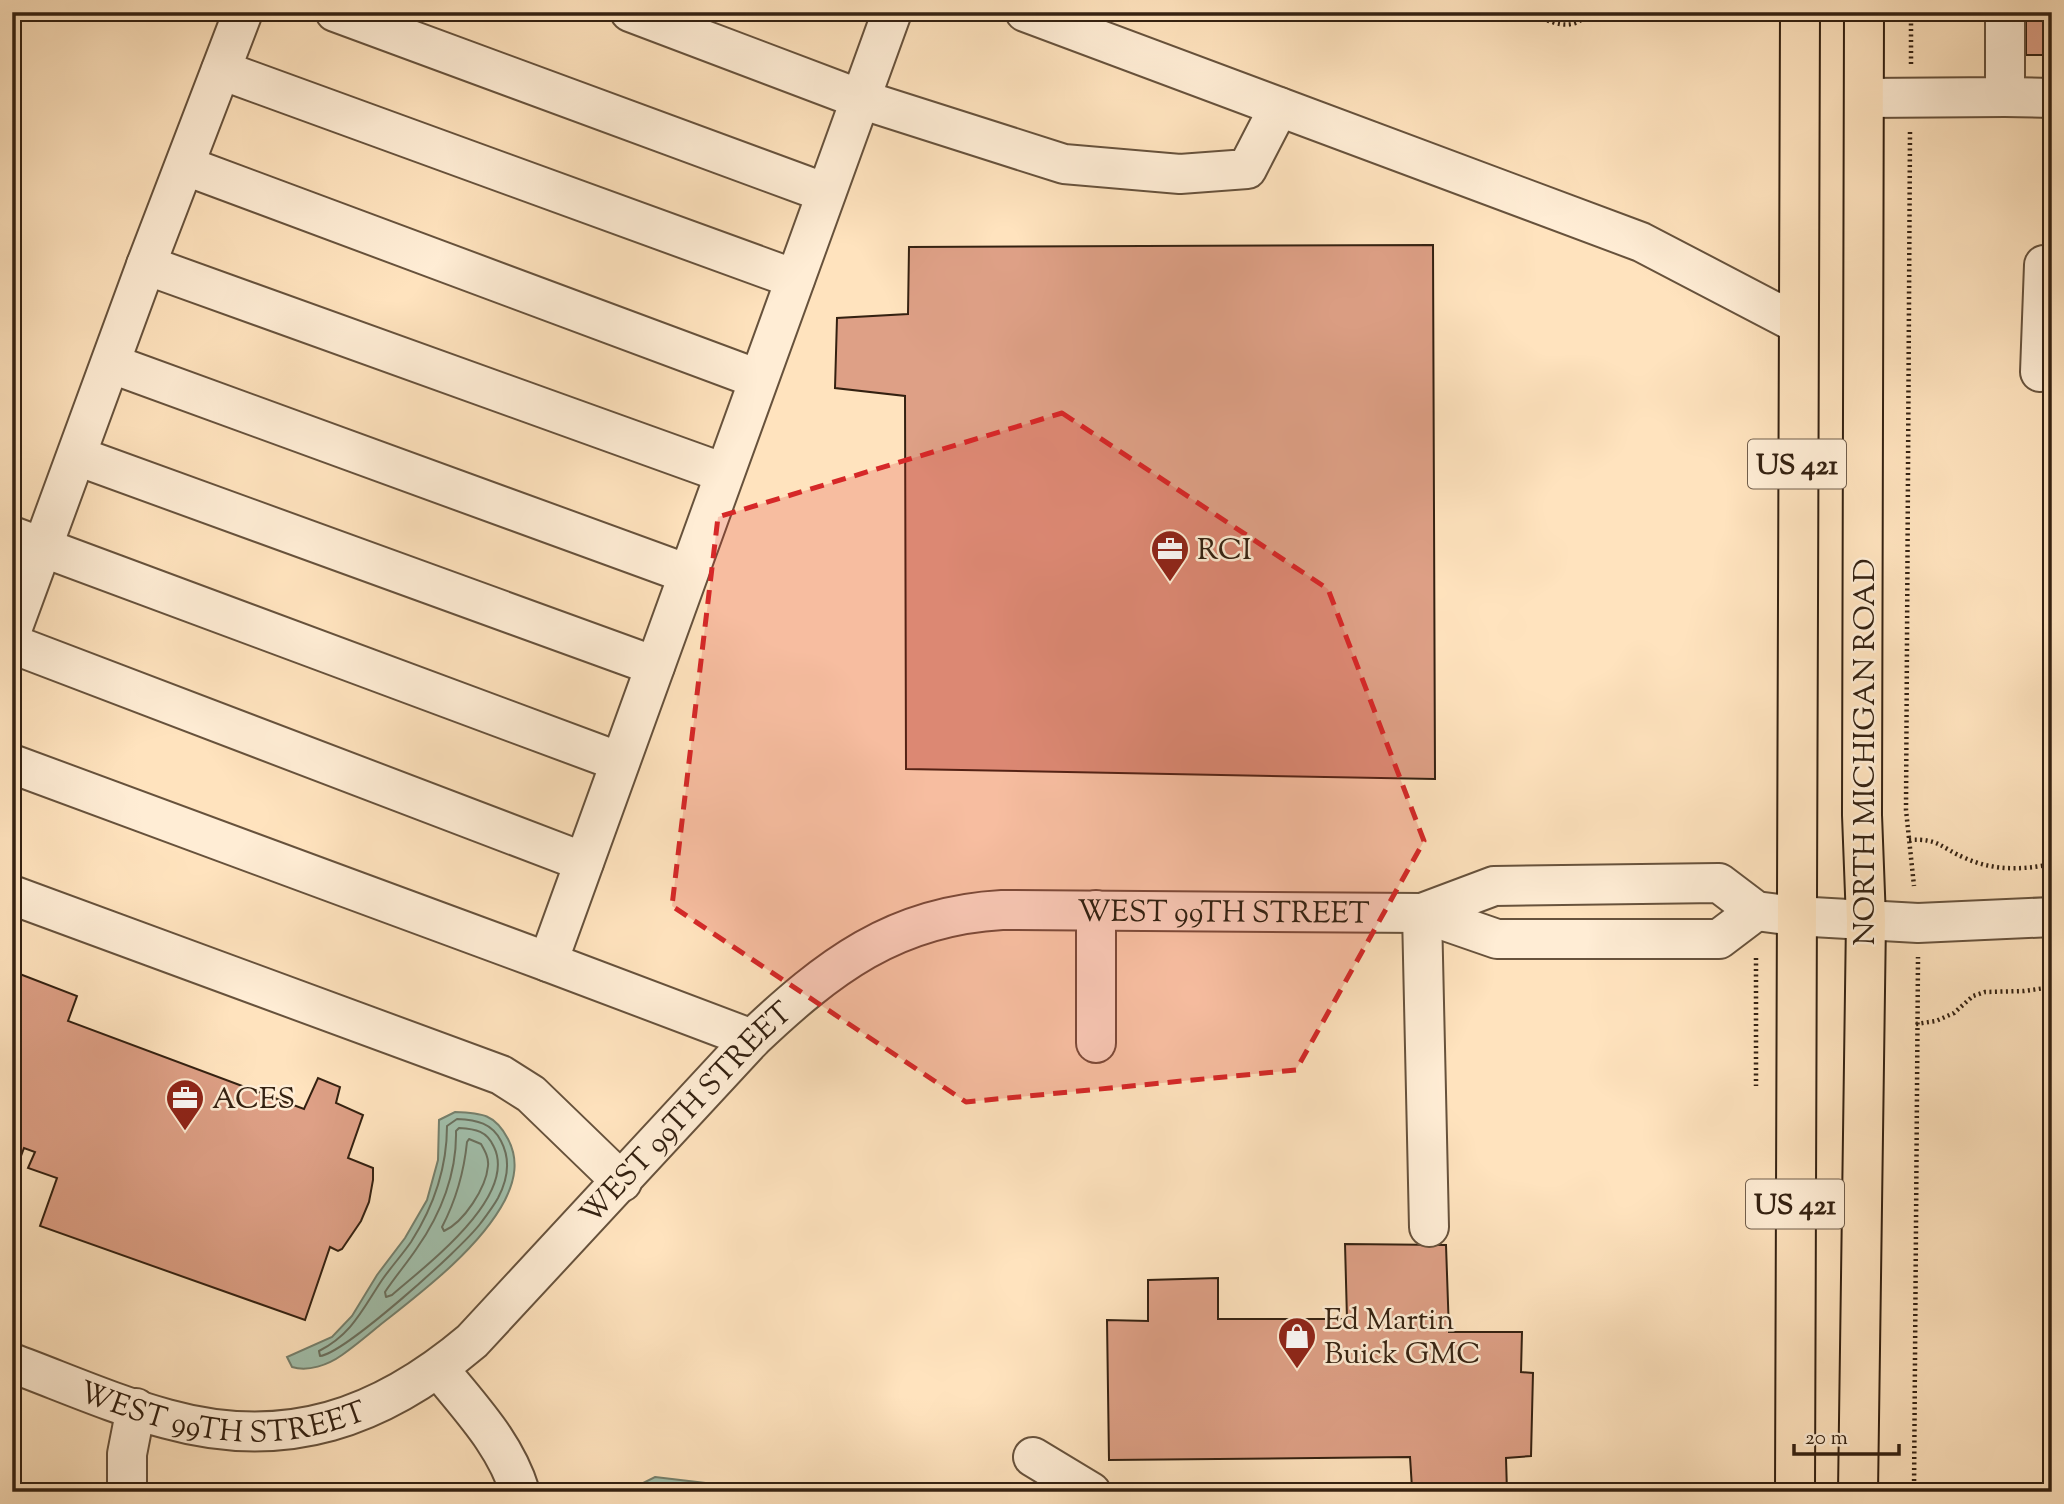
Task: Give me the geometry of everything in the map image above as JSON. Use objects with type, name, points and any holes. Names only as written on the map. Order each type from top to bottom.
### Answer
[{"type":"main road","name":"US 421","points":[[1795,1492],[1800,12]]},
{"type":"main road","name":"NORTH MICHIGAN ROAD","points":[[1858,1492],[1866,920],[1861,815],[1864,12]]},
{"type":"street","points":[[12,630],[28,542],[77,456],[146,265],[243,12]]},
{"type":"street","points":[[335,12],[826,193]]},
{"type":"street","points":[[630,12],[860,99],[1064,164],[1180,174],[1247,169],[1279,107]]},
{"type":"street","points":[[548,962],[892,12]]},
{"type":"street","points":[[1025,12],[1641,242],[1798,324]]},
{"type":"street","points":[[2005,12],[2005,97]]},
{"type":"street","points":[[221,70],[795,279]]},
{"type":"street","points":[[1864,98],[2052,98]]},
{"type":"street","points":[[186,166],[758,379]]},
{"type":"street","points":[[146,265],[724,473]]},
{"type":"street","points":[[2040,372],[2044,265]]},
{"type":"street","points":[[112,364],[688,574]]},
{"type":"street","points":[[77,456],[655,666]]},
{"type":"street","points":[[28,542],[620,762]]},
{"type":"street","points":[[12,644],[584,862]]},
{"type":"street","points":[[12,764],[752,1039]]},
{"type":"street","name":"WEST 99TH STREET","points":[[1422,913],[1494,886],[1718,883],[1756,911],[1795,916],[1918,923],[2052,918]]},
{"type":"street","points":[[12,895],[501,1075],[531,1094],[622,1182]]},
{"type":"street","points":[[1096,910],[1096,1043]]},
{"type":"street","name":"WEST 99TH STREET","points":[[12,1363],[167,1419],[232,1430],[270,1431],[304,1427],[336,1421],[370,1409],[439,1369],[472,1341],[752,1039],[823,976],[864,949],[914,927],[969,912],[1096,910],[1422,913],[1497,939],[1719,939],[1756,911]]},
{"type":"street","points":[[1422,913],[1429,1227]]},
{"type":"street","points":[[439,1369],[507,1456],[520,1492]]},
{"type":"street","points":[[127,1492],[127,1454],[136,1408]]},
{"type":"street","points":[[1033,1457],[1091,1492]]},
{"type":"path","points":[[1527,12],[1572,26],[1582,21],[1590,12]]},
{"type":"path","points":[[1911,12],[1906,810],[1918,923],[1914,1492]]},
{"type":"path","points":[[1909,840],[1932,840],[1964,858],[2000,868],[2019,870],[2052,864]]},
{"type":"path","points":[[1916,1024],[1936,1021],[1954,1013],[1973,996],[1985,992],[2052,987]]},
{"type":"highlighted area","points":[[1062,413],[1328,589],[1424,841],[1296,1070],[966,1102],[672,906],[718,517]]},
{"type":"water","points":[[455,1112],[480,1114],[493,1120],[508,1139],[514,1155],[511,1185],[494,1218],[449,1268],[347,1352],[318,1367],[292,1367],[287,1357],[332,1337],[352,1316],[377,1275],[405,1238],[427,1200],[438,1160],[439,1120]]},
{"type":"water","points":[[655,1477],[756,1489],[758,1492],[636,1492],[641,1484]]},
{"type":"building","points":[[2026,12],[2052,12],[2052,55],[2026,55]]},
{"type":"building","name":"RCI","points":[[1433,245],[1435,779],[906,769],[905,396],[835,388],[837,318],[908,314],[909,247]]},
{"type":"building","name":"ACES","points":[[12,971],[77,996],[68,1021],[304,1109],[318,1078],[340,1087],[336,1103],[363,1115],[348,1158],[373,1168],[373,1180],[369,1202],[361,1221],[342,1249],[338,1251],[330,1247],[305,1320],[40,1226],[57,1178],[28,1168],[35,1152],[24,1148],[18,1164],[12,1162]]},
{"type":"building","points":[[1345,1244],[1446,1245],[1449,1332],[1522,1332],[1521,1372],[1533,1373],[1531,1456],[1506,1458],[1507,1492],[1461,1492],[1460,1487],[1412,1488],[1410,1457],[1109,1460],[1107,1320],[1148,1321],[1148,1280],[1218,1278],[1218,1319],[1347,1319]]},
{"type":"place","name":"RCI","points":[[1170,583]]},
{"type":"place","name":"ACES","points":[[185,1132]]},
{"type":"place","name":"Ed Martin Buick GMC","points":[[1297,1370]]}]
